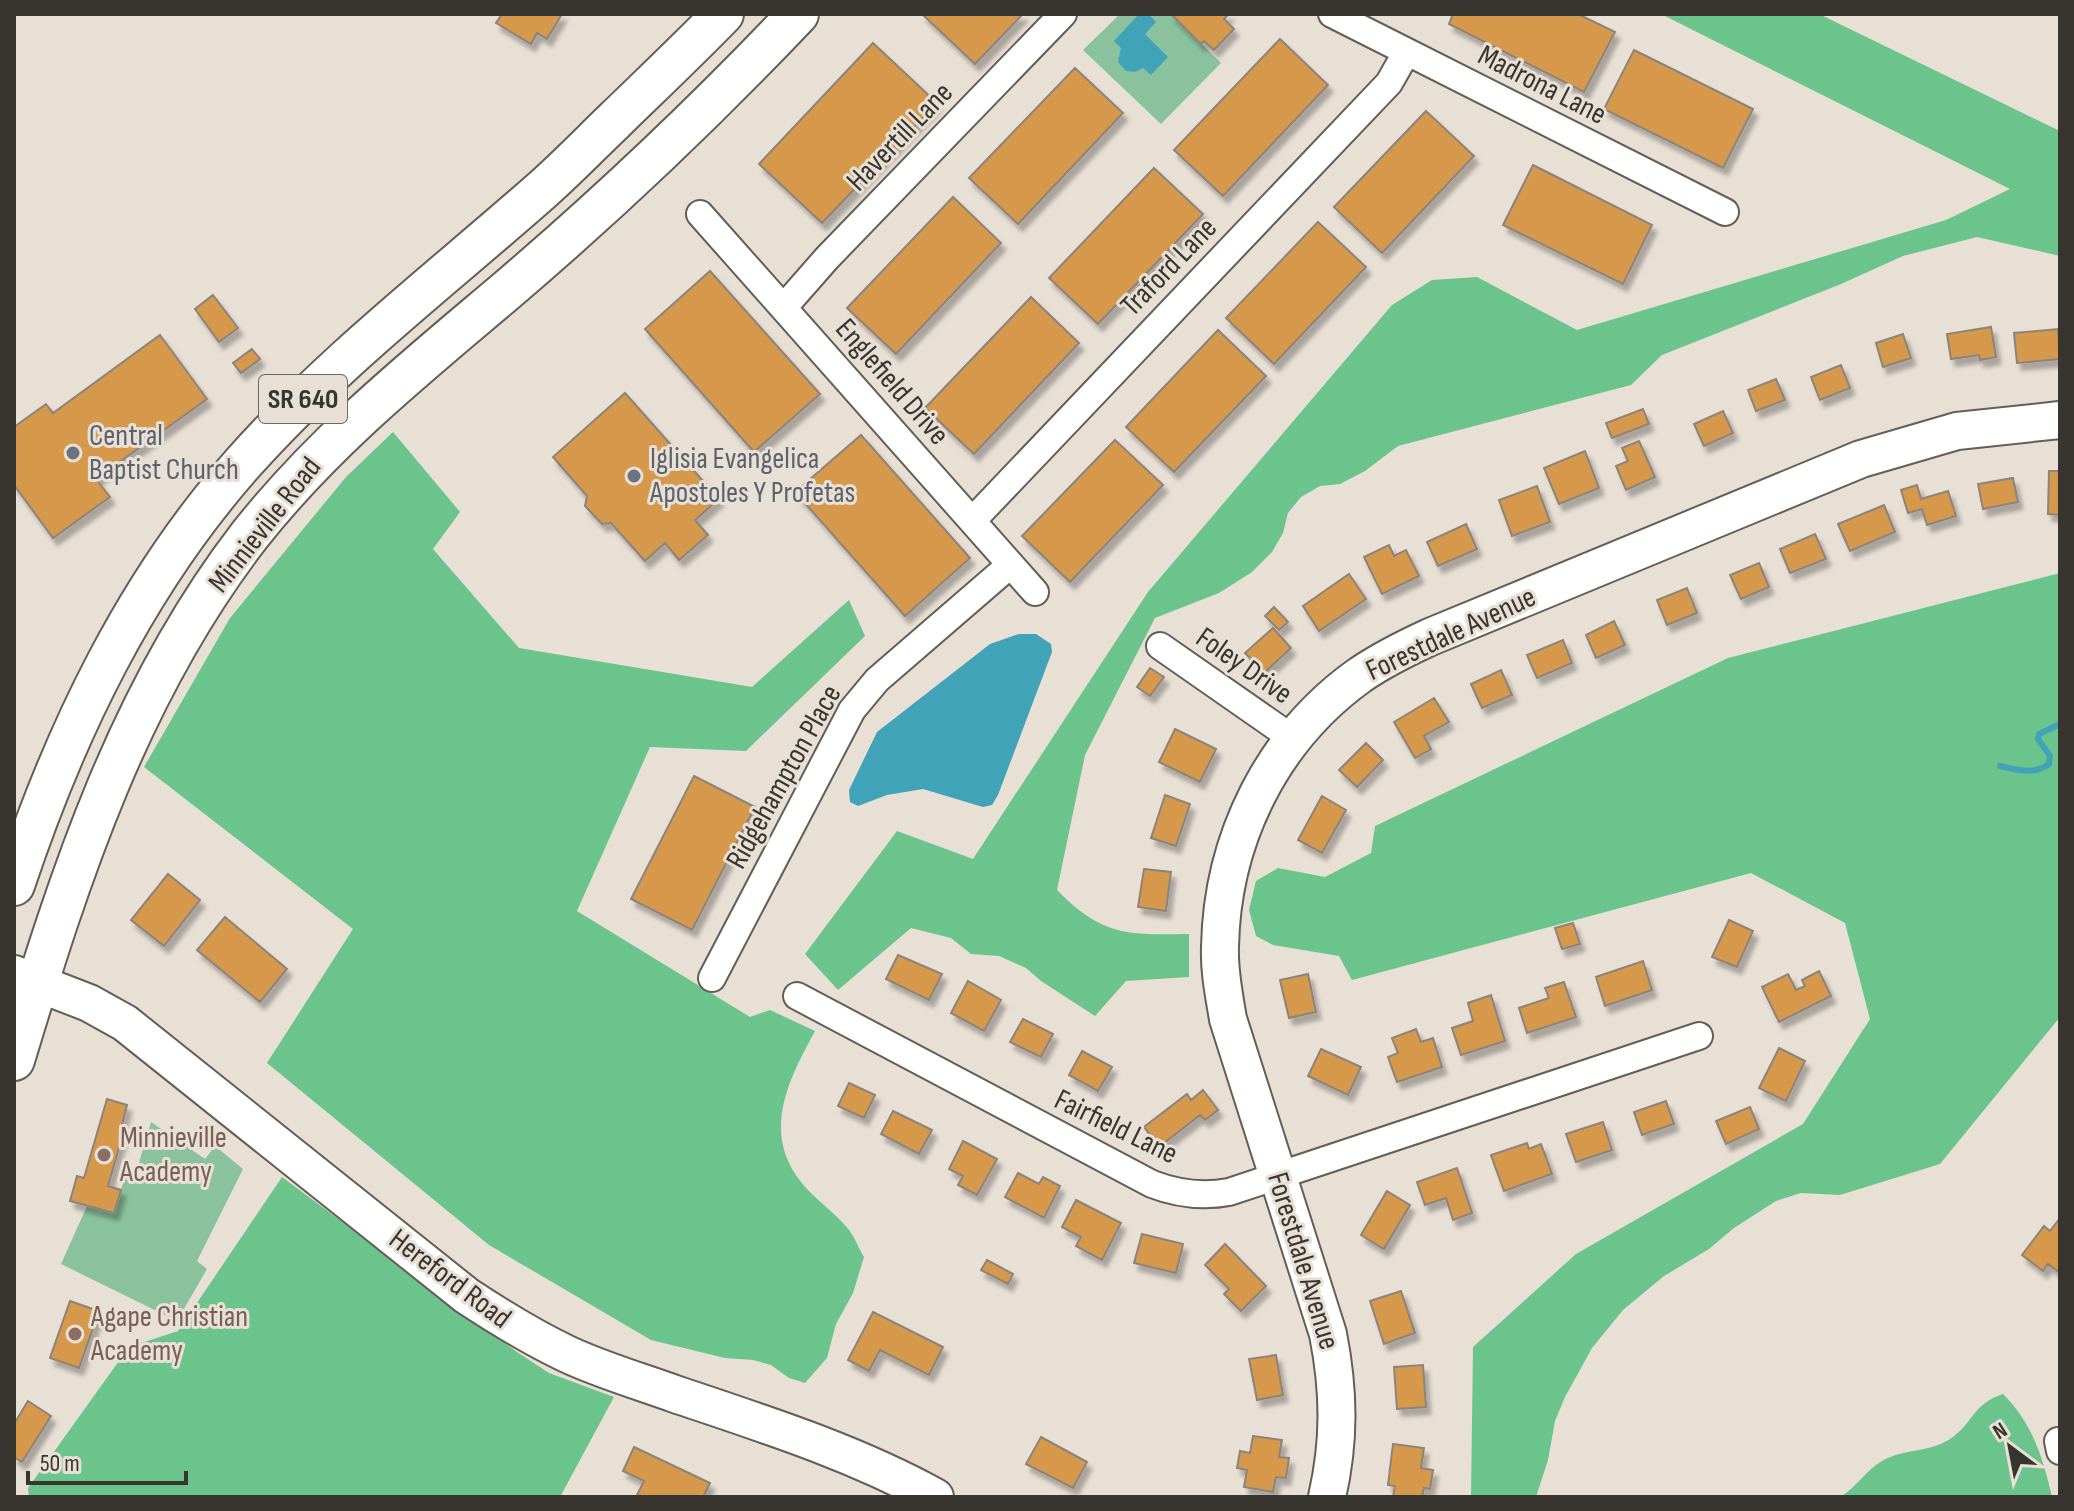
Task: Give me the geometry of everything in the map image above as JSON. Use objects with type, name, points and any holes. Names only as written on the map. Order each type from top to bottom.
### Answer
[{"type":"main road","name":"Minnieville Road","points":[[14,885],[57,767],[97,680],[152,584],[203,512],[303,399],[354,351],[544,189],[723,14]]},
{"type":"main road","name":"Minnieville Road","points":[[14,1060],[26,978],[75,871],[111,777],[148,695],[187,627],[248,538],[324,451],[368,409],[633,178],[798,14]]},
{"type":"street","name":"Havertill Lane","points":[[784,307],[827,258],[1063,14]]},
{"type":"street","name":"Madrona Lane","points":[[1332,14],[1725,212]]},
{"type":"street","name":"Traford Lane","points":[[972,521],[1389,83],[1406,53]]},
{"type":"street","name":"Englefield Drive","points":[[700,214],[1035,592]]},
{"type":"street","name":"Forestdale Avenue","points":[[1327,1497],[1336,1448],[1336,1374],[1328,1334],[1228,1019],[1220,948],[1222,908],[1229,869],[1241,831],[1257,793],[1292,738],[1325,703],[1360,675],[1390,656],[1458,625],[1861,459],[1957,431],[2060,420]]},
{"type":"street","name":"Ridgehampton Place","points":[[712,978],[852,710],[877,680],[1010,565]]},
{"type":"street","name":"Foley Drive","points":[[1160,646],[1292,738]]},
{"type":"street","name":"Hereford Road","points":[[26,978],[89,1003],[125,1023],[467,1296],[519,1331],[622,1375],[818,1442],[935,1497]]},
{"type":"street","name":"Fairfield Lane","points":[[797,996],[1152,1184],[1182,1193],[1215,1194],[1278,1176],[1699,1036]]},
{"type":"green space","points":[[1120,14],[1171,14],[1221,63],[1161,124],[1083,50]]},
{"type":"green space","points":[[1661,14],[1819,14],[2060,131],[2060,256],[1977,237],[1903,256],[1662,355],[1631,385],[1398,446],[1365,471],[1340,484],[1320,486],[1301,497],[1288,513],[1283,533],[1272,552],[1252,572],[1219,593],[1155,618],[1085,755],[1057,890],[1088,916],[1117,930],[1189,934],[1189,977],[1126,981],[1095,1016],[1026,968],[999,956],[971,954],[951,938],[911,928],[838,990],[805,954],[897,831],[973,859],[1148,592],[1392,305],[1432,280],[1477,277],[1577,330],[1946,220],[2010,189]]},
{"type":"green space","points":[[393,432],[460,512],[433,549],[519,648],[752,687],[849,600],[865,636],[746,751],[650,747],[577,911],[750,1017],[770,1010],[815,1031],[796,1068],[783,1106],[783,1144],[789,1163],[801,1182],[849,1230],[864,1257],[853,1293],[836,1324],[827,1358],[805,1383],[789,1378],[771,1365],[725,1358],[651,1340],[489,1245],[267,1063],[353,929],[144,767],[230,618],[346,477]]},
{"type":"green space","points":[[2060,573],[2060,1017],[1940,1164],[1840,1195],[1801,1193],[1776,1201],[1734,1228],[1709,1249],[1664,1276],[1623,1310],[1592,1348],[1555,1421],[1548,1460],[1536,1497],[1471,1497],[1473,1347],[1576,1254],[1803,1124],[1870,1019],[1845,923],[1751,873],[1352,980],[1339,956],[1273,945],[1256,936],[1249,910],[1256,881],[1278,868],[1325,877],[1371,853],[1375,826],[1728,658]]},
{"type":"green space","points":[[151,1122],[205,1159],[215,1146],[243,1169],[197,1261],[207,1269],[177,1321],[61,1264],[87,1206],[114,1213],[126,1173],[138,1166]]},
{"type":"green space","points":[[282,1177],[517,1352],[549,1373],[614,1397],[560,1497],[29,1497],[28,1488],[129,1347],[178,1331]]},
{"type":"green space","points":[[2003,1394],[2022,1417],[2035,1441],[2052,1497],[1840,1497],[1882,1461],[1936,1446],[1953,1437],[1985,1403]]},
{"type":"water","points":[[1139,14],[1148,14],[1156,22],[1145,34],[1168,57],[1151,75],[1143,68],[1135,72],[1126,71],[1118,62],[1121,48],[1114,41]]},
{"type":"water","points":[[1019,634],[1036,634],[1051,644],[1052,652],[992,805],[983,807],[923,789],[887,795],[858,806],[850,802],[849,790],[877,732],[990,644]]},
{"type":"building","points":[[502,14],[562,14],[547,39],[537,33],[531,44],[496,23]]},
{"type":"building","points":[[922,14],[1023,14],[975,64]]},
{"type":"building","points":[[1171,14],[1229,14],[1224,19],[1234,29],[1214,50],[1204,41],[1201,44]]},
{"type":"building","points":[[1453,14],[1578,14],[1615,32],[1584,92],[1449,24]]},
{"type":"building","points":[[1280,39],[1328,85],[1223,196],[1174,150]]},
{"type":"building","points":[[873,43],[937,103],[822,223],[759,164]]},
{"type":"building","points":[[1634,50],[1753,109],[1723,168],[1604,109]]},
{"type":"building","points":[[1075,68],[1123,113],[1018,224],[969,178]]},
{"type":"building","points":[[1426,111],[1474,156],[1382,253],[1334,207]]},
{"type":"building","points":[[1533,165],[1652,225],[1623,284],[1503,225]]},
{"type":"building","points":[[1154,168],[1203,214],[1098,324],[1049,278]]},
{"type":"building","points":[[953,197],[1001,243],[896,354],[847,308]]},
{"type":"building","points":[[1318,222],[1366,267],[1274,364],[1226,318]]},
{"type":"building","points":[[710,271],[820,394],[754,452],[645,329]]},
{"type":"building","points":[[213,295],[238,328],[219,342],[195,309]]},
{"type":"building","points":[[1031,297],[1079,343],[974,454],[925,408]]},
{"type":"building","points":[[1991,327],[1996,357],[1980,360],[1979,355],[1951,359],[1947,334]]},
{"type":"building","points":[[2058,329],[2060,359],[2017,363],[2014,333]]},
{"type":"building","points":[[1218,330],[1266,376],[1174,472],[1126,427]]},
{"type":"building","points":[[1903,334],[1911,358],[1883,367],[1876,343]]},
{"type":"building","name":"Central Baptist Church","points":[[160,335],[207,399],[96,479],[110,497],[53,538],[14,485],[14,427],[46,404],[53,413]]},
{"type":"building","points":[[252,349],[260,359],[241,373],[233,363]]},
{"type":"building","points":[[1841,365],[1850,388],[1820,400],[1811,377]]},
{"type":"building","points":[[1776,379],[1785,400],[1756,411],[1748,390]]},
{"type":"building","name":"Iglisia Evangelica Apostoles Y Profetas","points":[[625,393],[719,499],[695,520],[708,535],[679,560],[665,543],[645,561],[611,523],[602,524],[585,506],[587,496],[553,457]]},
{"type":"building","points":[[1643,409],[1649,424],[1612,438],[1606,423]]},
{"type":"building","points":[[1723,411],[1733,433],[1704,446],[1694,424]]},
{"type":"building","points":[[861,435],[970,558],[905,616],[795,492]]},
{"type":"building","points":[[1115,440],[1163,485],[1070,582],[1022,536]]},
{"type":"building","points":[[1639,441],[1655,477],[1626,490],[1616,466],[1628,461],[1622,448]]},
{"type":"building","points":[[1585,451],[1599,488],[1559,504],[1544,468]]},
{"type":"building","points":[[2049,471],[2060,471],[2060,515],[2048,514]]},
{"type":"building","points":[[2013,478],[2018,502],[1983,509],[1978,484]]},
{"type":"building","points":[[1917,485],[1921,499],[1948,491],[1956,516],[1927,525],[1922,509],[1908,513],[1901,490]]},
{"type":"building","points":[[1537,486],[1550,522],[1512,536],[1499,500]]},
{"type":"building","points":[[1884,505],[1895,532],[1850,551],[1838,524]]},
{"type":"building","points":[[1466,524],[1477,549],[1438,566],[1427,542]]},
{"type":"building","points":[[1815,534],[1826,559],[1790,573],[1780,549]]},
{"type":"building","points":[[1389,545],[1394,556],[1406,550],[1419,576],[1382,594],[1364,557]]},
{"type":"building","points":[[1759,563],[1769,587],[1741,599],[1730,575]]},
{"type":"building","points":[[1349,574],[1366,599],[1319,631],[1303,606]]},
{"type":"building","points":[[1687,588],[1697,613],[1667,625],[1657,600]]},
{"type":"building","points":[[1274,607],[1288,622],[1279,630],[1265,616]]},
{"type":"building","points":[[1614,621],[1625,645],[1596,658],[1586,635]]},
{"type":"building","points":[[1273,628],[1291,648],[1264,673],[1245,653]]},
{"type":"building","points":[[1563,640],[1572,663],[1537,678],[1527,655]]},
{"type":"building","points":[[1150,668],[1164,677],[1150,696],[1137,687]]},
{"type":"building","points":[[1501,670],[1512,695],[1482,708],[1471,684]]},
{"type":"building","points":[[1434,698],[1449,722],[1424,736],[1431,749],[1415,758],[1394,722]]},
{"type":"building","points":[[1175,729],[1216,749],[1200,782],[1159,762]]},
{"type":"building","points":[[1366,743],[1383,760],[1357,787],[1339,770]]},
{"type":"building","points":[[694,776],[755,807],[692,930],[631,899]]},
{"type":"building","points":[[1165,795],[1190,804],[1176,846],[1151,838]]},
{"type":"building","points":[[1322,796],[1346,810],[1322,853],[1298,840]]},
{"type":"building","points":[[1144,869],[1171,872],[1166,911],[1138,907]]},
{"type":"building","points":[[168,874],[200,900],[164,946],[131,920]]},
{"type":"building","points":[[225,917],[287,969],[260,1002],[197,950]]},
{"type":"building","points":[[1729,920],[1753,931],[1737,967],[1712,957]]},
{"type":"building","points":[[1573,923],[1580,944],[1562,949],[1555,928]]},
{"type":"building","points":[[898,955],[942,974],[929,1000],[886,979]]},
{"type":"building","points":[[1643,961],[1652,990],[1605,1006],[1596,977]]},
{"type":"building","points":[[1819,971],[1831,996],[1779,1022],[1762,987],[1788,974],[1796,990],[1805,986],[1802,980]]},
{"type":"building","points":[[1308,974],[1316,1012],[1289,1018],[1280,980]]},
{"type":"building","points":[[968,981],[1001,1000],[984,1031],[951,1013]]},
{"type":"building","points":[[1564,982],[1576,1017],[1527,1033],[1519,1008],[1549,998],[1545,988]]},
{"type":"building","points":[[1491,995],[1505,1041],[1461,1055],[1452,1028],[1473,1021],[1468,1003]]},
{"type":"building","points":[[1023,1019],[1053,1034],[1041,1057],[1010,1042]]},
{"type":"building","points":[[1416,1029],[1421,1042],[1433,1038],[1442,1067],[1397,1082],[1388,1057],[1398,1053],[1392,1038]]},
{"type":"building","points":[[1779,1048],[1805,1061],[1786,1101],[1759,1088]]},
{"type":"building","points":[[1321,1049],[1361,1067],[1348,1095],[1308,1076]]},
{"type":"building","points":[[1082,1051],[1112,1067],[1098,1091],[1069,1075]]},
{"type":"building","points":[[849,1083],[875,1095],[864,1118],[838,1106]]},
{"type":"building","points":[[1203,1090],[1218,1110],[1205,1120],[1200,1115],[1159,1147],[1144,1127],[1187,1094],[1191,1100]]},
{"type":"building","name":"Minnieville Academy","points":[[107,1099],[127,1105],[120,1133],[123,1134],[108,1186],[121,1190],[114,1213],[70,1201],[77,1176],[84,1178]]},
{"type":"building","points":[[1666,1101],[1674,1124],[1642,1135],[1634,1112]]},
{"type":"building","points":[[1750,1107],[1759,1129],[1726,1144],[1716,1121]]},
{"type":"building","points":[[893,1111],[932,1130],[919,1154],[881,1134]]},
{"type":"building","points":[[1603,1122],[1612,1150],[1576,1162],[1566,1134]]},
{"type":"building","points":[[963,1141],[997,1159],[977,1195],[958,1185],[963,1176],[949,1169]]},
{"type":"building","points":[[1527,1143],[1529,1149],[1541,1144],[1552,1174],[1504,1191],[1491,1155]]},
{"type":"building","points":[[1457,1168],[1472,1213],[1453,1220],[1446,1198],[1425,1205],[1417,1182]]},
{"type":"building","points":[[1018,1173],[1039,1184],[1043,1177],[1060,1186],[1044,1218],[1005,1197]]},
{"type":"building","points":[[1387,1191],[1410,1205],[1384,1249],[1361,1235]]},
{"type":"building","points":[[1076,1200],[1121,1223],[1102,1260],[1076,1246],[1081,1237],[1062,1227]]},
{"type":"building","points":[[2060,1218],[2060,1273],[2048,1264],[2043,1271],[2022,1255],[2044,1226],[2050,1231]]},
{"type":"building","points":[[1142,1234],[1183,1244],[1176,1273],[1134,1263]]},
{"type":"building","points":[[1225,1244],[1266,1286],[1241,1311],[1224,1294],[1229,1289],[1205,1265]]},
{"type":"building","points":[[987,1260],[1013,1274],[1008,1284],[981,1270]]},
{"type":"building","points":[[1401,1291],[1415,1333],[1384,1344],[1370,1301]]},
{"type":"building","name":"Agape Christian Academy","points":[[70,1301],[99,1311],[79,1368],[50,1358]]},
{"type":"building","points":[[873,1312],[943,1347],[929,1375],[880,1350],[869,1371],[848,1360]]},
{"type":"building","points":[[1276,1355],[1283,1395],[1257,1400],[1249,1359]]},
{"type":"building","points":[[1423,1365],[1426,1407],[1397,1409],[1394,1367]]},
{"type":"building","points":[[28,1401],[51,1416],[22,1462],[14,1457],[14,1424]]},
{"type":"building","points":[[1253,1436],[1282,1440],[1279,1457],[1289,1458],[1286,1478],[1276,1477],[1273,1492],[1244,1487],[1247,1470],[1237,1468],[1240,1451],[1250,1453]]},
{"type":"building","points":[[1041,1437],[1087,1462],[1073,1488],[1026,1464]]},
{"type":"building","points":[[1393,1444],[1424,1448],[1421,1468],[1433,1470],[1430,1489],[1424,1488],[1422,1497],[1393,1497],[1395,1486],[1388,1485]]},
{"type":"building","points":[[634,1447],[710,1483],[703,1497],[637,1495],[644,1481],[623,1471]]},
{"type":"waterway","points":[[2000,766],[2031,771],[2049,764],[2050,756],[2038,739],[2039,734],[2060,724]]},
{"type":"place","name":"Central Baptist Church","points":[[73,453]]},
{"type":"place","name":"Iglisia Evangelica Apostoles Y Profetas","points":[[634,476]]},
{"type":"place","name":"Minnieville Academy","points":[[104,1155]]},
{"type":"place","name":"Agape Christian Academy","points":[[75,1334]]}]
